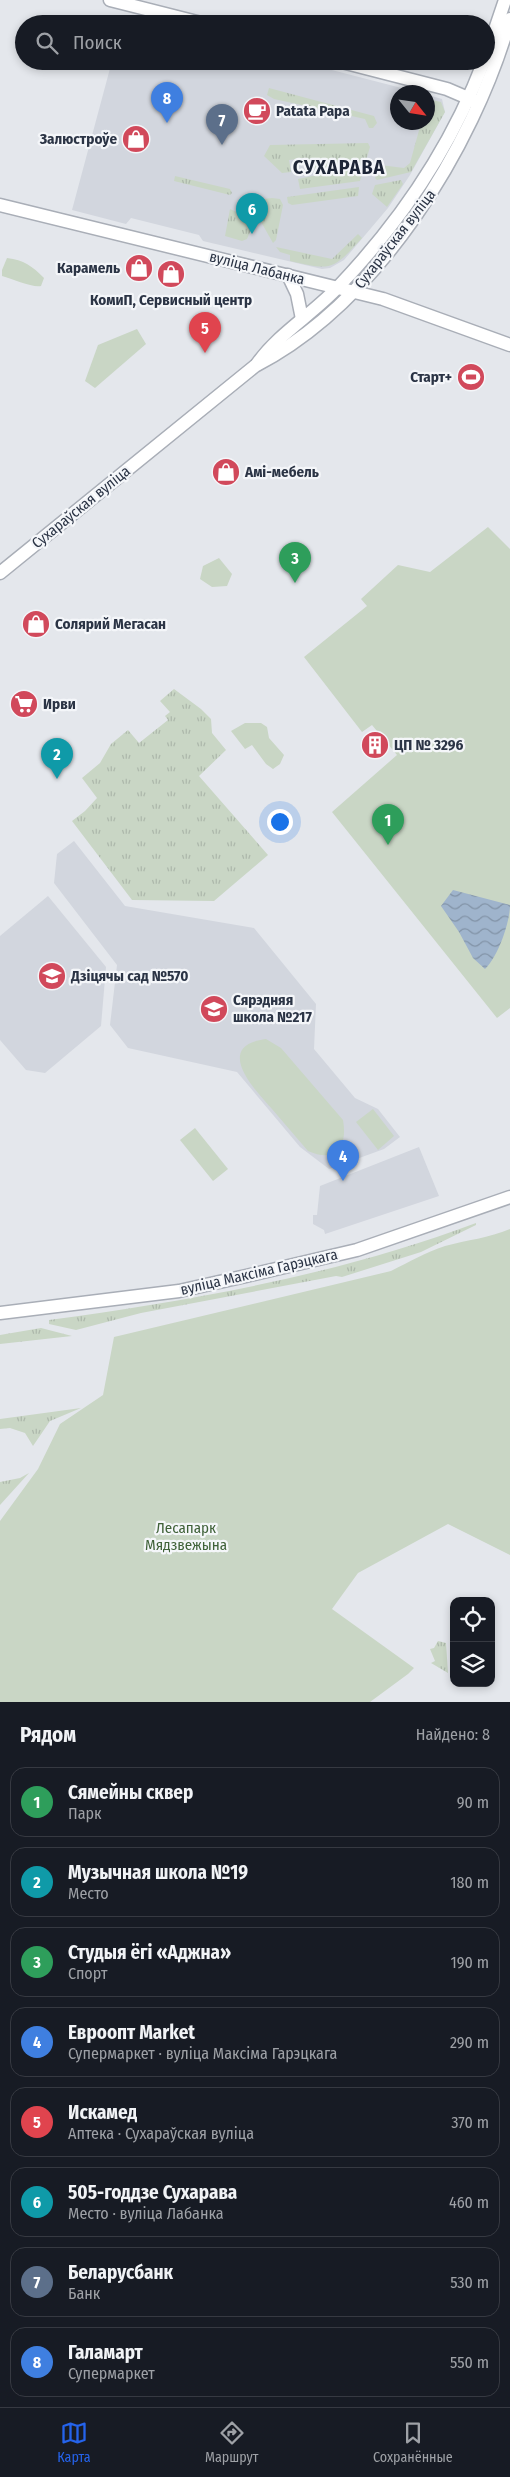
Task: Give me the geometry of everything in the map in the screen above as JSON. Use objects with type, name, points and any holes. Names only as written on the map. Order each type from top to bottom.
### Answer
[{"type":"main road","points":[[110,0],[169,15]]},
{"type":"main road","points":[[495,29],[505,0]]},
{"type":"main road","name":"Сухараўская вуліца","points":[[495,53],[510,19]]},
{"type":"main road","points":[[372,70],[447,90],[474,100]]},
{"type":"main road","name":"Сухараўская вуліца","points":[[255,366],[268,349],[338,288],[382,236],[419,187],[474,100],[482,70]]},
{"type":"main road","name":"Сухараўская вуліца","points":[[0,573],[255,366],[281,351],[355,292],[431,194],[450,164],[487,70]]},
{"type":"main road","name":"вуліца Лабанка","points":[[0,205],[383,299],[510,345]]},
{"type":"main road","points":[[375,266],[373,274],[374,286],[383,299]]},
{"type":"main road","points":[[288,275],[297,294],[302,319]]},
{"type":"main road","name":"вуліца Максіма Гарэцкага","points":[[0,1313],[179,1290],[246,1276],[357,1250],[510,1197]]},
{"type":"shaded area","points":[[110,70],[332,70],[390,85],[390,130],[435,130],[410,175],[388,208],[344,260],[330,268],[322,269],[203,241],[199,235],[131,218],[126,224],[72,210]]},
{"type":"shaded area","points":[[435,97],[442,99],[445,112],[435,130]]},
{"type":"shaded area","name":"Сярэдняя школа №217","points":[[74,841],[125,906],[254,928],[316,1004],[314,1049],[355,1098],[378,1109],[400,1137],[384,1149],[329,1169],[300,1147],[237,1072],[128,1048],[110,1025],[117,965],[54,883],[57,854]]},
{"type":"shaded area","name":"Дзіцячы сад №570","points":[[48,896],[106,967],[101,1026],[45,1073],[26,1070],[0,1040],[0,936]]},
{"type":"shaded area","points":[[419,1147],[439,1196],[325,1234],[324,1230],[313,1224],[313,1215],[317,1215],[320,1186]]},
{"type":"green space","points":[[269,88],[374,116],[377,123],[373,128],[369,128],[365,119],[274,99],[267,95]]},
{"type":"green space","points":[[435,101],[441,102],[445,112],[435,130]]},
{"type":"green space","points":[[419,130],[435,130],[411,172],[377,180],[375,178],[380,165],[404,168],[410,163]]},
{"type":"green space","points":[[368,143],[370,147],[360,181],[300,189],[298,179],[317,175],[315,168],[308,169],[306,158],[289,160],[291,172],[282,173],[264,156],[270,145]]},
{"type":"green space","points":[[175,176],[230,189],[232,193],[230,195],[174,181]]},
{"type":"green space","points":[[401,180],[403,184],[387,207],[372,194],[375,185]]},
{"type":"green space","points":[[359,187],[358,196],[292,205],[288,203],[287,197]]},
{"type":"green space","points":[[280,199],[283,205],[276,240],[273,243],[252,206],[255,200]]},
{"type":"green space","points":[[230,209],[241,214],[251,230],[247,239],[242,241],[225,236]]},
{"type":"green space","points":[[358,234],[362,238],[338,262],[324,267],[290,261],[290,255],[280,252],[276,247],[332,259]]},
{"type":"green space","points":[[7,258],[23,262],[36,270],[44,278],[41,286],[28,285],[2,276],[2,270]]},
{"type":"green space","points":[[137,329],[146,344],[95,388],[85,381],[98,345]]},
{"type":"green space","points":[[488,527],[510,549],[510,1008],[497,1018],[332,812],[397,755],[372,725],[362,732],[304,657],[367,606],[361,599],[398,565],[430,572]]},
{"type":"green space","points":[[219,558],[232,574],[227,586],[212,587],[200,579],[203,566]]},
{"type":"green space","points":[[174,689],[211,719],[212,733],[226,750],[199,776],[268,855],[214,901],[132,900],[72,821],[97,798],[82,778],[100,763],[111,744],[128,730],[139,743],[168,720],[165,716],[170,712],[160,701]]},
{"type":"green space","points":[[245,723],[261,723],[267,727],[269,738],[284,755],[280,764],[273,769],[266,764],[252,745],[245,749],[231,731]]},
{"type":"green space","points":[[266,1039],[281,1048],[343,1120],[344,1130],[341,1145],[332,1154],[317,1154],[308,1151],[248,1080],[242,1069],[240,1059],[242,1050],[250,1043]]},
{"type":"green space","points":[[373,1109],[394,1136],[378,1150],[356,1122]]},
{"type":"green space","points":[[195,1128],[228,1169],[213,1181],[180,1140]]},
{"type":"green space","points":[[476,1223],[476,1225],[421,1252],[342,1277],[336,1276],[141,1313],[76,1330],[49,1324],[49,1320],[158,1304],[265,1284],[371,1257]]},
{"type":"green space","name":"Лесапарк Мядзвежына","points":[[510,1229],[510,1555],[448,1524],[358,1573],[332,1609],[414,1668],[408,1674],[370,1702],[0,1702],[0,1521],[38,1469],[60,1424],[103,1395],[114,1337],[391,1271],[438,1248],[494,1235]]},
{"type":"green space","points":[[41,1328],[72,1336],[0,1344],[0,1335]]},
{"type":"green space","points":[[81,1408],[50,1421],[33,1446],[25,1433],[10,1428],[0,1429],[0,1419]]},
{"type":"green space","points":[[29,1473],[0,1505],[0,1482],[20,1478]]},
{"type":"green space","points":[[438,1641],[446,1643],[448,1673],[431,1663],[435,1661],[430,1649],[434,1648]]},
{"type":"water","points":[[453,890],[510,905],[502,939],[490,964],[485,969],[473,958],[459,932],[441,906]]},
{"type":"place","name":"Patata Papa","points":[[257,111]]},
{"type":"place","name":"Галамарт","points":[[167,123]]},
{"type":"place","name":"Залюстроўе","points":[[136,139]]},
{"type":"place","name":"Беларусбанк","points":[[222,145]]},
{"type":"place","name":"505-годдзе Сухарава","points":[[252,234]]},
{"type":"place","name":"Карамель","points":[[139,268]]},
{"type":"place","name":"КомиП, Сервисный центр","points":[[171,274]]},
{"type":"place","name":"Искамед","points":[[205,353]]},
{"type":"place","name":"Старт+","points":[[471,377]]},
{"type":"place","name":"Амі-мебель","points":[[226,472]]},
{"type":"place","name":"Студыя ёгі «Аджна»","points":[[295,583]]},
{"type":"place","name":"Солярий Мегасан","points":[[36,624]]},
{"type":"place","name":"Ирви","points":[[24,704]]},
{"type":"place","name":"ЦП № 3296","points":[[375,745]]},
{"type":"place","name":"Музычная школа №19","points":[[57,779]]},
{"type":"place","name":"Сямейны сквер","points":[[388,845]]},
{"type":"place","name":"Дзіцячы сад №570","points":[[52,976]]},
{"type":"place","name":"Сярэдняя школа №217","points":[[214,1009]]},
{"type":"place","name":"Евроопт Market","points":[[343,1181]]},
{"type":"district","name":"СУХАРАВА","points":[[339,167]]}]
